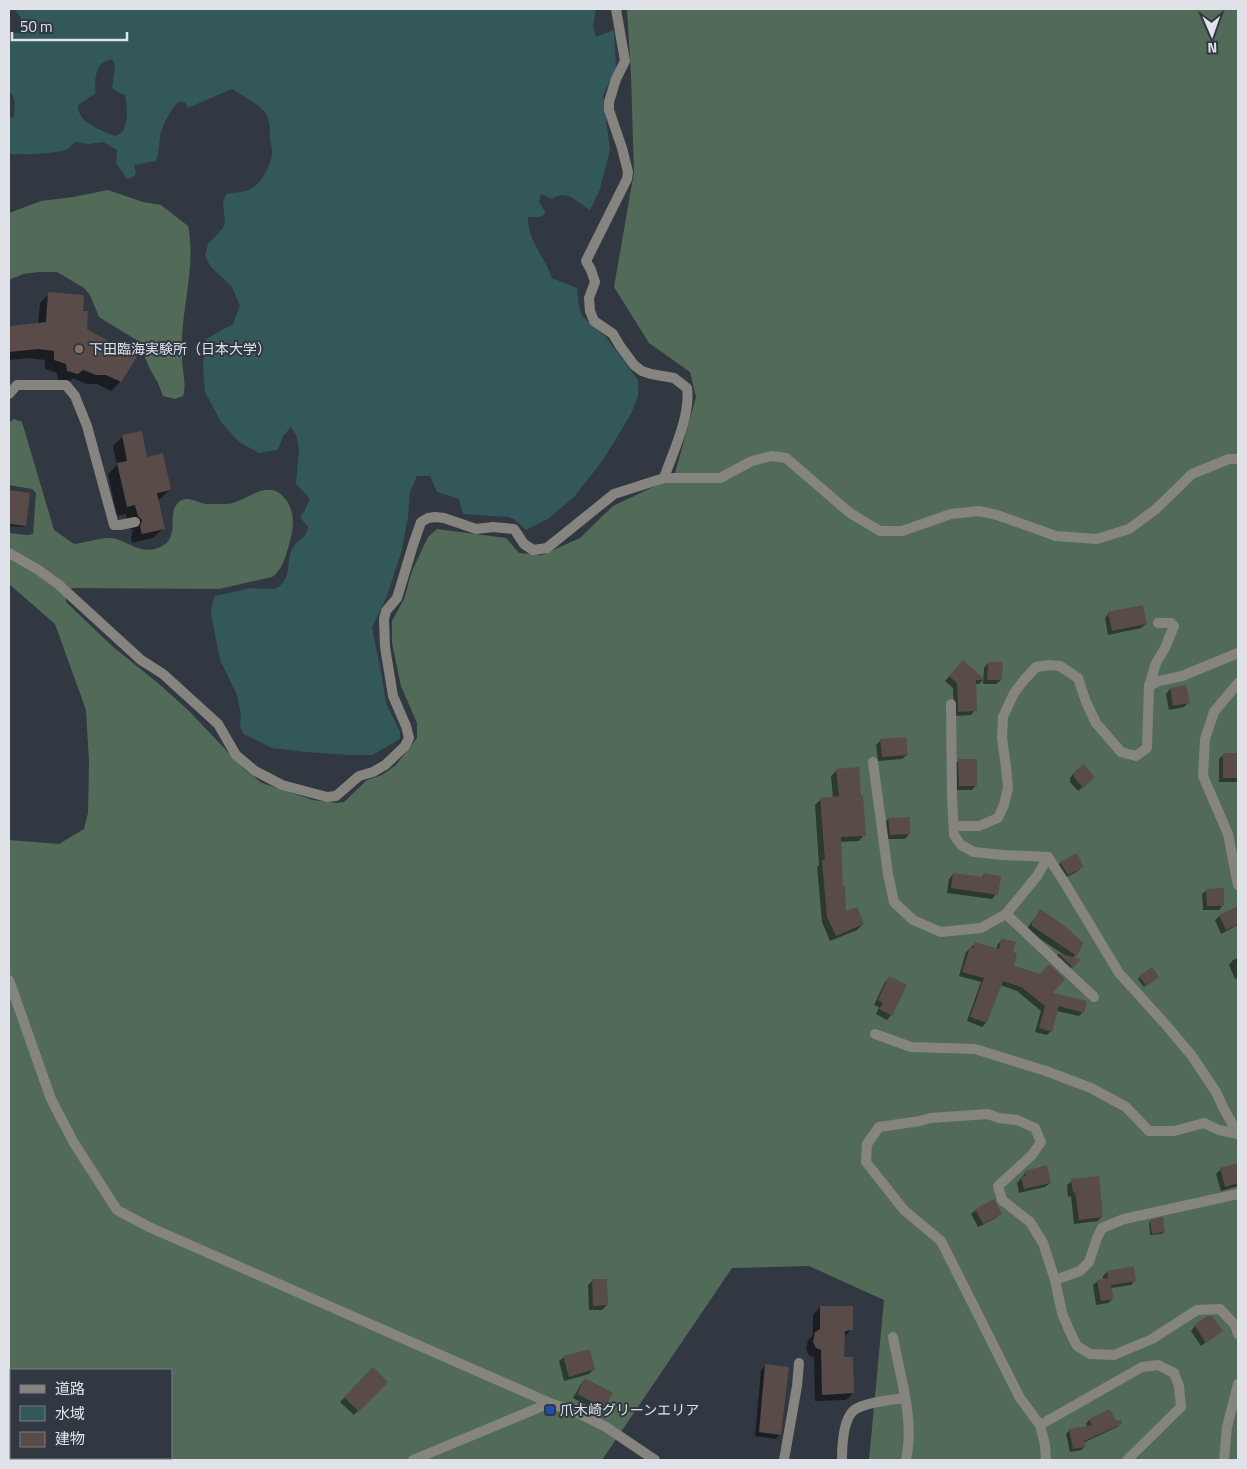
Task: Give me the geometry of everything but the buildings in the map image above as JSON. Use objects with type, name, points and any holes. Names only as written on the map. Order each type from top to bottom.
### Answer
[{"type":"street","points":[[616,9],[626,61],[608,102],[628,172],[627,180],[586,261],[595,282],[589,298],[590,311],[594,321],[614,334],[634,365],[651,374],[674,378],[687,388],[689,397],[686,414],[664,478]]},
{"type":"street","points":[[9,394],[17,385],[66,385],[75,396],[87,426],[114,525],[135,522]]},
{"type":"street","points":[[9,553],[58,584],[141,660],[163,674],[189,697],[218,724],[236,755],[255,771],[282,785],[327,797],[336,796],[359,776],[373,772],[385,765],[405,746],[409,738],[393,696],[385,647],[384,619],[386,611],[397,598],[421,522],[428,518],[444,518],[476,529],[492,527],[514,529],[524,544],[533,550],[541,550],[548,548],[614,494],[664,478],[720,478],[752,462],[771,456],[786,458],[850,514],[880,531],[902,531],[951,514],[979,511],[997,515],[1056,536],[1097,539],[1129,529],[1156,510],[1192,474],[1229,459],[1238,459]]},
{"type":"street","points":[[954,826],[978,826],[998,818],[1004,805],[1008,788],[1002,738],[1003,717],[1014,694],[1036,667],[1060,666],[1078,678],[1096,723],[1121,752],[1136,756],[1147,748],[1150,686],[1156,663],[1165,648],[1174,626],[1171,623],[1158,622]]},
{"type":"street","points":[[1150,686],[1159,680],[1182,676],[1238,653]]},
{"type":"street","points":[[1238,683],[1214,712],[1205,739],[1204,776],[1228,834],[1238,885]]},
{"type":"street","points":[[952,704],[954,835],[962,845],[974,852],[1048,857]]},
{"type":"street","points":[[873,762],[888,874],[894,902],[913,920],[941,932],[982,928],[1006,914],[1037,876],[1048,857]]},
{"type":"street","points":[[1048,857],[1118,973],[1192,1056],[1216,1092],[1238,1134]]},
{"type":"street","points":[[1006,914],[1094,997]]},
{"type":"street","points":[[9,980],[51,1098],[74,1144],[117,1210],[149,1228],[550,1403],[578,1413],[606,1427],[654,1460]]},
{"type":"street","points":[[875,1034],[911,1046],[975,1049],[1046,1071],[1091,1088],[1126,1107],[1149,1131],[1174,1131],[1204,1123],[1219,1130],[1238,1134]]},
{"type":"street","points":[[1046,1460],[1045,1445],[1040,1425],[1020,1398],[941,1242],[904,1210],[866,1162],[867,1144],[879,1127],[930,1118],[988,1114],[999,1118],[1017,1120],[1035,1128],[1041,1142],[1032,1155],[998,1186],[1002,1200],[1030,1222],[1043,1243],[1055,1280],[1062,1313],[1070,1332],[1077,1346],[1090,1354],[1114,1355],[1152,1339],[1197,1310],[1220,1309],[1235,1325],[1238,1334]]},
{"type":"street","points":[[1055,1280],[1080,1271],[1088,1262],[1102,1228],[1124,1219],[1238,1194]]},
{"type":"street","points":[[893,1337],[909,1422],[906,1460]]},
{"type":"street","points":[[784,1460],[797,1386],[799,1363]]},
{"type":"street","points":[[1040,1425],[1142,1367],[1158,1365],[1174,1373],[1179,1386],[1181,1407],[1127,1460]]},
{"type":"street","points":[[1224,1460],[1227,1427],[1238,1384]]},
{"type":"street","points":[[842,1460],[846,1424],[852,1412],[870,1403],[905,1398]]},
{"type":"street","points":[[413,1460],[550,1403]]},
{"type":"shaded area","points":[[627,9],[1238,9],[1238,1460],[869,1460],[884,1300],[809,1266],[732,1268],[602,1460],[9,1460],[9,840],[59,844],[84,829],[88,813],[89,762],[86,710],[55,624],[9,584],[9,533],[33,534],[36,493],[32,489],[9,485],[9,423],[14,419],[22,422],[54,530],[74,544],[111,538],[145,550],[151,550],[165,544],[170,539],[173,514],[181,500],[188,499],[206,504],[225,504],[233,503],[265,490],[280,493],[289,505],[293,523],[282,565],[272,577],[219,589],[72,588],[66,592],[66,602],[112,646],[188,710],[245,770],[262,783],[313,800],[344,802],[367,780],[382,775],[396,765],[417,738],[417,723],[401,686],[392,643],[392,621],[404,599],[412,571],[428,537],[437,529],[506,538],[519,553],[542,555],[580,538],[613,506],[674,477],[696,397],[690,372],[649,343],[614,287],[634,172]]},
{"type":"shaded area","points":[[108,190],[143,202],[161,205],[188,226],[190,259],[182,341],[185,386],[183,396],[175,399],[163,396],[138,341],[99,317],[90,295],[84,288],[57,272],[23,274],[9,280],[9,213],[41,201]]},
{"type":"water","points":[[14,9],[596,9],[593,27],[596,37],[614,30],[616,68],[603,96],[610,150],[600,189],[590,210],[571,197],[562,195],[552,199],[541,194],[539,202],[546,213],[540,217],[528,217],[528,225],[533,241],[552,278],[577,288],[582,316],[605,336],[638,380],[638,396],[631,414],[603,460],[574,497],[548,519],[526,530],[509,517],[463,514],[459,499],[437,492],[430,476],[417,476],[410,492],[408,517],[401,553],[387,596],[372,628],[386,703],[400,732],[400,739],[372,755],[348,755],[272,748],[244,734],[240,727],[241,716],[237,695],[220,660],[211,614],[215,596],[251,588],[275,589],[282,584],[286,577],[292,550],[296,543],[304,537],[308,527],[300,517],[310,499],[296,484],[299,450],[297,437],[291,427],[283,436],[278,450],[259,453],[239,442],[221,422],[205,392],[203,366],[206,339],[233,324],[240,306],[232,287],[210,266],[205,255],[208,244],[223,228],[225,222],[223,202],[226,194],[249,190],[260,181],[268,167],[272,152],[270,126],[266,114],[255,104],[232,89],[188,108],[185,102],[178,102],[169,114],[162,129],[156,161],[134,165],[136,174],[127,179],[116,163],[117,150],[103,142],[89,144],[75,142],[66,149],[53,152],[9,154],[9,119],[14,116],[15,102],[12,94],[9,92],[9,33],[22,33],[25,23]],"holes":[[[112,59],[115,65],[112,88],[125,95],[127,114],[124,128],[121,133],[115,136],[91,125],[81,117],[78,105],[96,93],[96,76],[101,65]]]},
{"type":"place","name":"下田臨海実験所（日本大学）","points":[[79,349]]},
{"type":"place","name":"爪木崎グリーンエリア","points":[[550,1410]]}]
